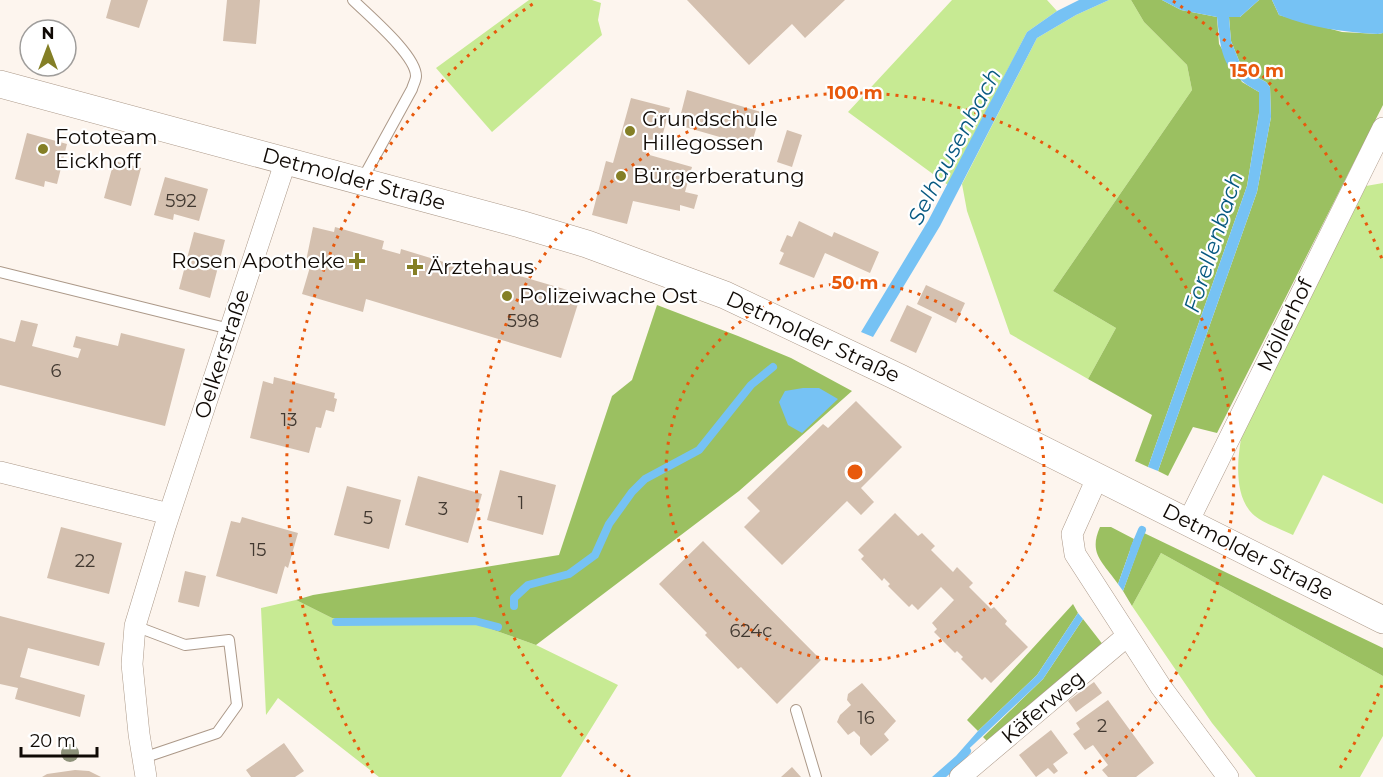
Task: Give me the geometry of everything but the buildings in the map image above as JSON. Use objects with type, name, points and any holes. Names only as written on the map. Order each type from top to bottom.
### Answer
[{"type":"street","name":"Detmolder Straße","points":[[0,84],[587,244],[725,295],[842,349],[1383,620]]},
{"type":"street","name":"Möllerhof","points":[[1188,522],[1383,129]]},
{"type":"street","name":"Oelkerstraße","points":[[145,768],[132,664],[135,626],[169,514],[285,160]]},
{"type":"street","points":[[0,472],[169,514]]},
{"type":"street","points":[[1098,476],[1072,534],[1075,554],[1127,636],[1197,737],[1228,777]]},
{"type":"street","name":"Käferweg","points":[[960,777],[1127,636]]},
{"type":"lane","points":[[353,0],[403,50],[413,63],[416,76],[412,89],[362,181]]},
{"type":"lane","points":[[0,272],[230,329]]},
{"type":"lane","points":[[135,626],[185,645],[229,640],[237,705],[217,733],[145,768]]},
{"type":"lane","points":[[796,710],[816,777]]},
{"type":"green space","points":[[529,0],[592,0],[601,3],[598,20],[602,35],[492,132],[436,68]]},
{"type":"green space","points":[[952,0],[1047,0],[1057,11],[1027,32],[948,185],[848,112]]},
{"type":"green space","points":[[1109,0],[1131,0],[1144,22],[1187,65],[1192,90],[1053,291],[1116,328],[1088,379],[1010,334],[967,211],[962,184],[1037,38],[1076,15]]},
{"type":"green space","points":[[1131,0],[1162,0],[1181,10],[1217,17],[1219,44],[1242,82],[1259,92],[1259,113],[1247,186],[1148,467],[1135,461],[1152,415],[1088,379],[1116,328],[1053,291],[1192,90],[1187,65],[1144,22]]},
{"type":"green space","points":[[1259,0],[1272,0],[1279,15],[1342,32],[1383,33],[1383,105],[1217,433],[1193,427],[1168,476],[1158,471],[1257,192],[1271,117],[1270,87],[1266,82],[1249,73],[1240,63],[1231,41],[1229,17],[1240,17]]},
{"type":"green space","points":[[1383,183],[1383,504],[1323,475],[1293,535],[1263,522],[1248,509],[1240,490],[1238,469],[1241,439],[1239,439],[1366,186]]},
{"type":"green space","points":[[657,305],[791,358],[852,391],[739,491],[536,645],[477,624],[332,618],[296,600],[313,595],[559,555],[612,396],[632,380]]},
{"type":"green space","points":[[1100,527],[1111,527],[1134,539],[1118,584],[1096,551]]},
{"type":"green space","points":[[1144,533],[1383,648],[1383,676],[1161,553],[1132,606],[1123,591]]},
{"type":"green space","points":[[1161,553],[1383,676],[1383,736],[1360,777],[1256,777],[1212,723],[1132,606]]},
{"type":"green space","points":[[296,600],[332,618],[477,624],[536,645],[618,685],[561,777],[379,777],[278,698],[266,715],[261,608]]},
{"type":"green space","points":[[1073,604],[1078,613],[1037,675],[978,731],[967,720]]},
{"type":"green space","points":[[1083,619],[1104,646],[990,744],[983,737],[1043,679]]},
{"type":"water","points":[[1079,0],[1109,0],[1076,15],[1037,38],[940,226],[873,337],[861,332],[928,221],[1027,32],[1057,11]]},
{"type":"water","points":[[1162,0],[1259,0],[1240,17],[1229,17],[1231,41],[1240,63],[1249,73],[1266,82],[1270,87],[1271,117],[1257,192],[1158,471],[1148,467],[1247,186],[1259,113],[1259,92],[1238,77],[1226,62],[1220,42],[1217,17],[1181,10]]},
{"type":"water","points":[[1272,0],[1383,0],[1383,33],[1340,31],[1303,23],[1279,15]]},
{"type":"water","points":[[819,388],[838,399],[802,433],[788,425],[779,402],[785,391]]},
{"type":"water","points":[[1134,539],[1141,543],[1123,591],[1118,584]]},
{"type":"water","points":[[1078,613],[1083,619],[1043,679],[939,777],[932,777],[1037,675]]},
{"type":"waterway","name":"Selhausenbach","points":[[514,606],[514,598],[528,585],[569,574],[595,555],[609,524],[632,492],[645,479],[699,450],[751,385],[773,367]]},
{"type":"waterway","name":"Forellenbach","points":[[1134,549],[1142,530]]},
{"type":"waterway","name":"Selhausenbach","points":[[336,622],[475,621],[498,627]]},
{"type":"waterway","name":"Forellenbach","points":[[940,777],[967,751]]},
{"type":"place","name":"Grundschule Hillegossen","points":[[630,131]]},
{"type":"place","name":"Fototeam Eickhoff","points":[[43,149]]},
{"type":"place","name":"Bürgerberatung","points":[[621,176]]},
{"type":"place","name":"Rosen Apotheke","points":[[357,261]]},
{"type":"place","name":"Ärztehaus","points":[[415,267]]},
{"type":"place","name":"Polizeiwache Ost","points":[[507,296]]}]
